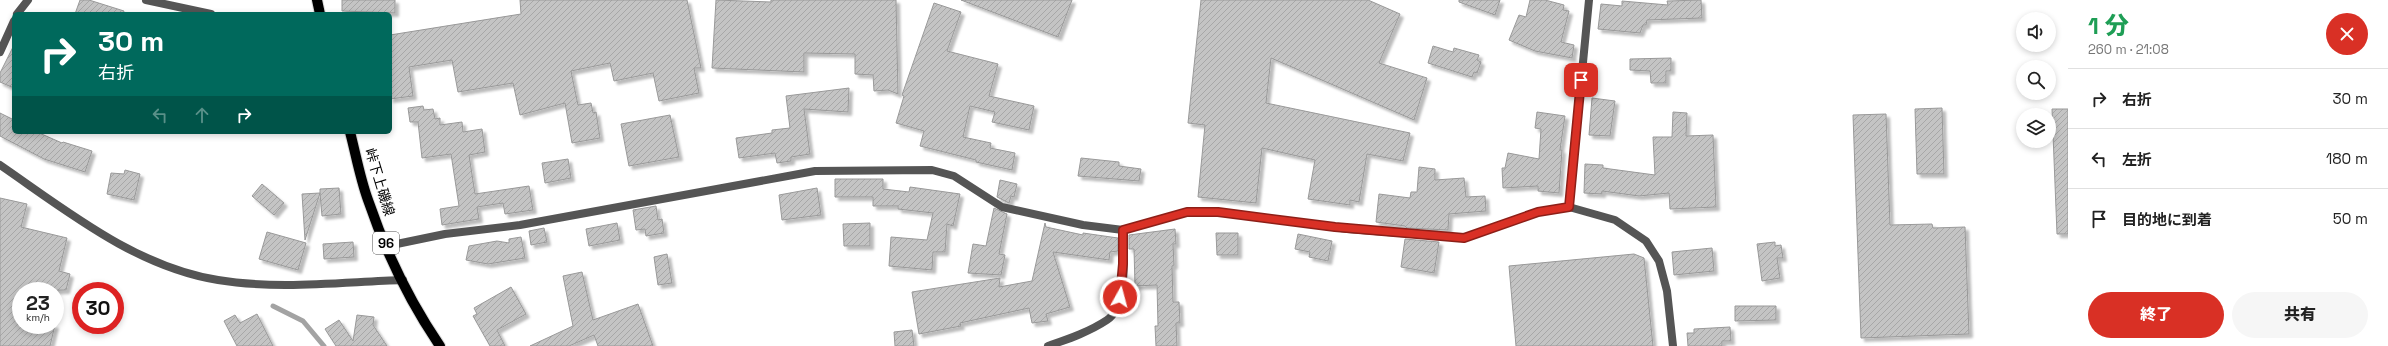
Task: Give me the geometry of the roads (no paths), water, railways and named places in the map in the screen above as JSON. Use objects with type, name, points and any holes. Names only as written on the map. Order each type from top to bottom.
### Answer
[{"type":"main road","points":[[317,0],[320,12]]},
{"type":"main road","name":"峠下上磯線","points":[[351,134],[368,200],[387,246],[403,280],[440,346]]},
{"type":"street","points":[[19,12],[28,0]]},
{"type":"street","points":[[146,0],[202,12]]},
{"type":"street","points":[[1569,207],[1589,0]]},
{"type":"street","points":[[0,52],[12,25]]},
{"type":"street","points":[[0,165],[97,230],[159,264],[194,275],[218,280],[256,284],[403,280]]},
{"type":"street","points":[[387,246],[445,234],[520,225],[823,171],[932,170],[954,176],[1002,207],[1083,225],[1123,230],[1187,212],[1218,212],[1356,229],[1464,238],[1538,212],[1569,207],[1614,220],[1646,241],[1659,261],[1667,291],[1673,346]]},
{"type":"street","points":[[1048,346],[1086,332],[1108,319],[1118,305],[1122,288],[1123,230]]},
{"type":"waterway","points":[[273,306],[303,321],[324,346]]}]
